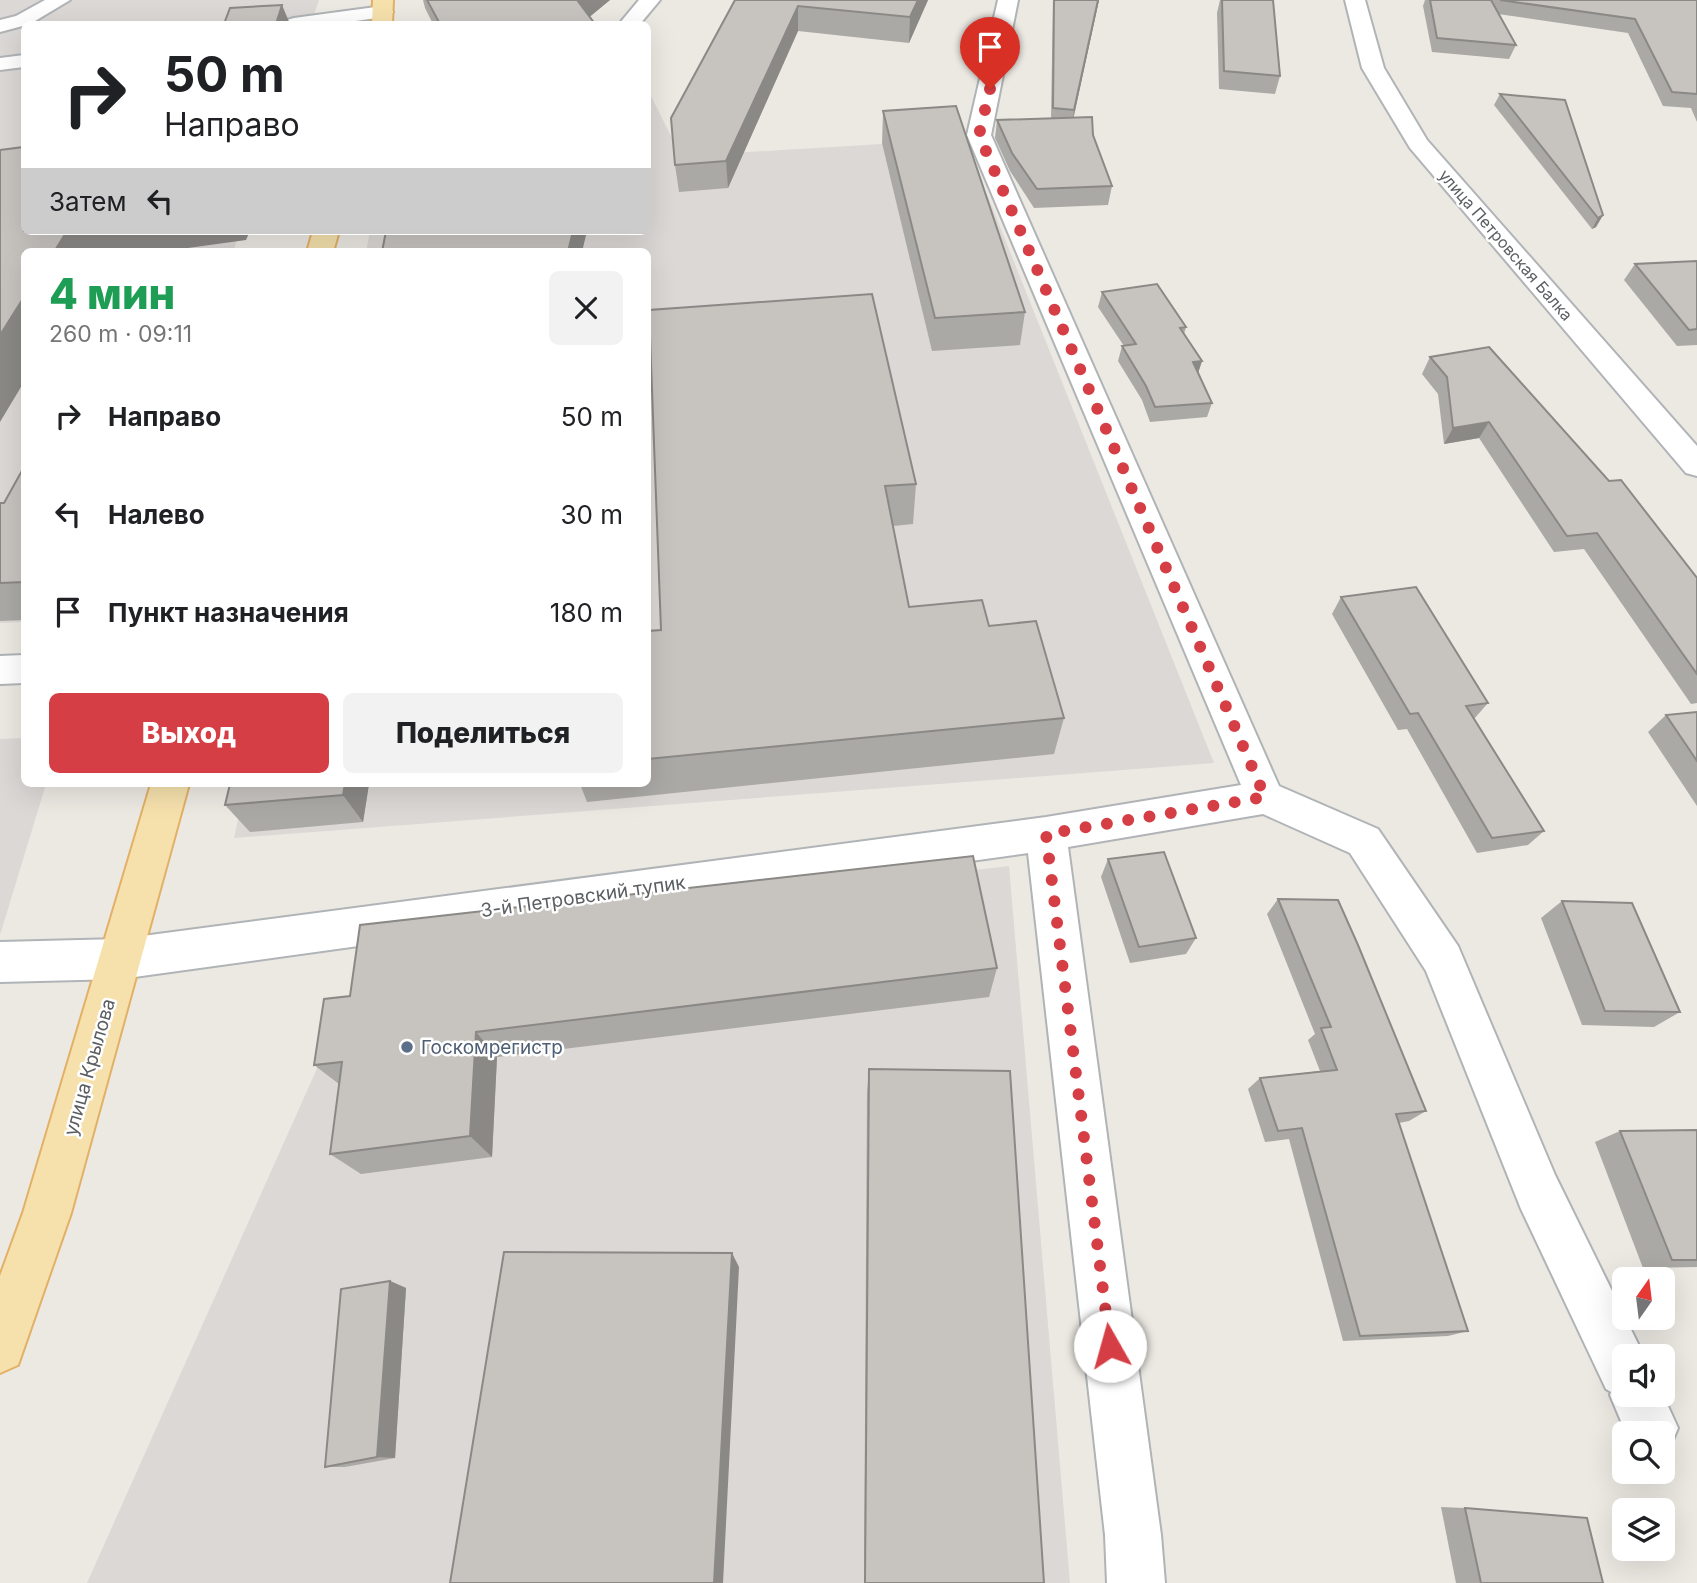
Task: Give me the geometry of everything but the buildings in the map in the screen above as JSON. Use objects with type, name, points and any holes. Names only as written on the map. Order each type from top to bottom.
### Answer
[{"type":"main road","name":"улица Крылова","points":[[0,1347],[47,1213],[169,787]]},
{"type":"street","points":[[0,26],[23,20],[60,0]]},
{"type":"street","points":[[632,21],[650,0]]},
{"type":"street","points":[[1008,0],[979,135],[1265,797],[1364,841],[1443,960],[1538,1192],[1612,1346]]},
{"type":"street","name":"улица Петровская Балка","points":[[1355,0],[1373,68],[1418,143],[1697,466]]},
{"type":"street","points":[[316,21],[383,12]]},
{"type":"street","points":[[0,64],[21,61]]},
{"type":"street","points":[[0,670],[21,669]]},
{"type":"street","name":"3-й Петровский тупик","points":[[0,961],[120,959],[1046,834],[1265,797]]},
{"type":"street","points":[[1046,834],[1133,1535],[1136,1583]]},
{"type":"shaded area","points":[[0,0],[319,0],[312,21],[21,21],[21,235],[239,235],[234,248],[21,248],[21,622],[0,623]]},
{"type":"shaded area","points":[[651,96],[681,156],[965,139],[1214,763],[234,838],[245,787],[651,787],[651,248],[367,248],[369,235],[651,235]]},
{"type":"shaded area","points":[[21,738],[21,787],[45,787],[0,935],[0,739]]},
{"type":"shaded area","points":[[1009,866],[1070,1583],[87,1583],[374,941]]},
{"type":"place","name":"Госкомрегистр","points":[[407,1047]]},
{"type":"route","points":[[990,89],[979,135],[1265,797],[1046,834],[1110,1346]]}]
